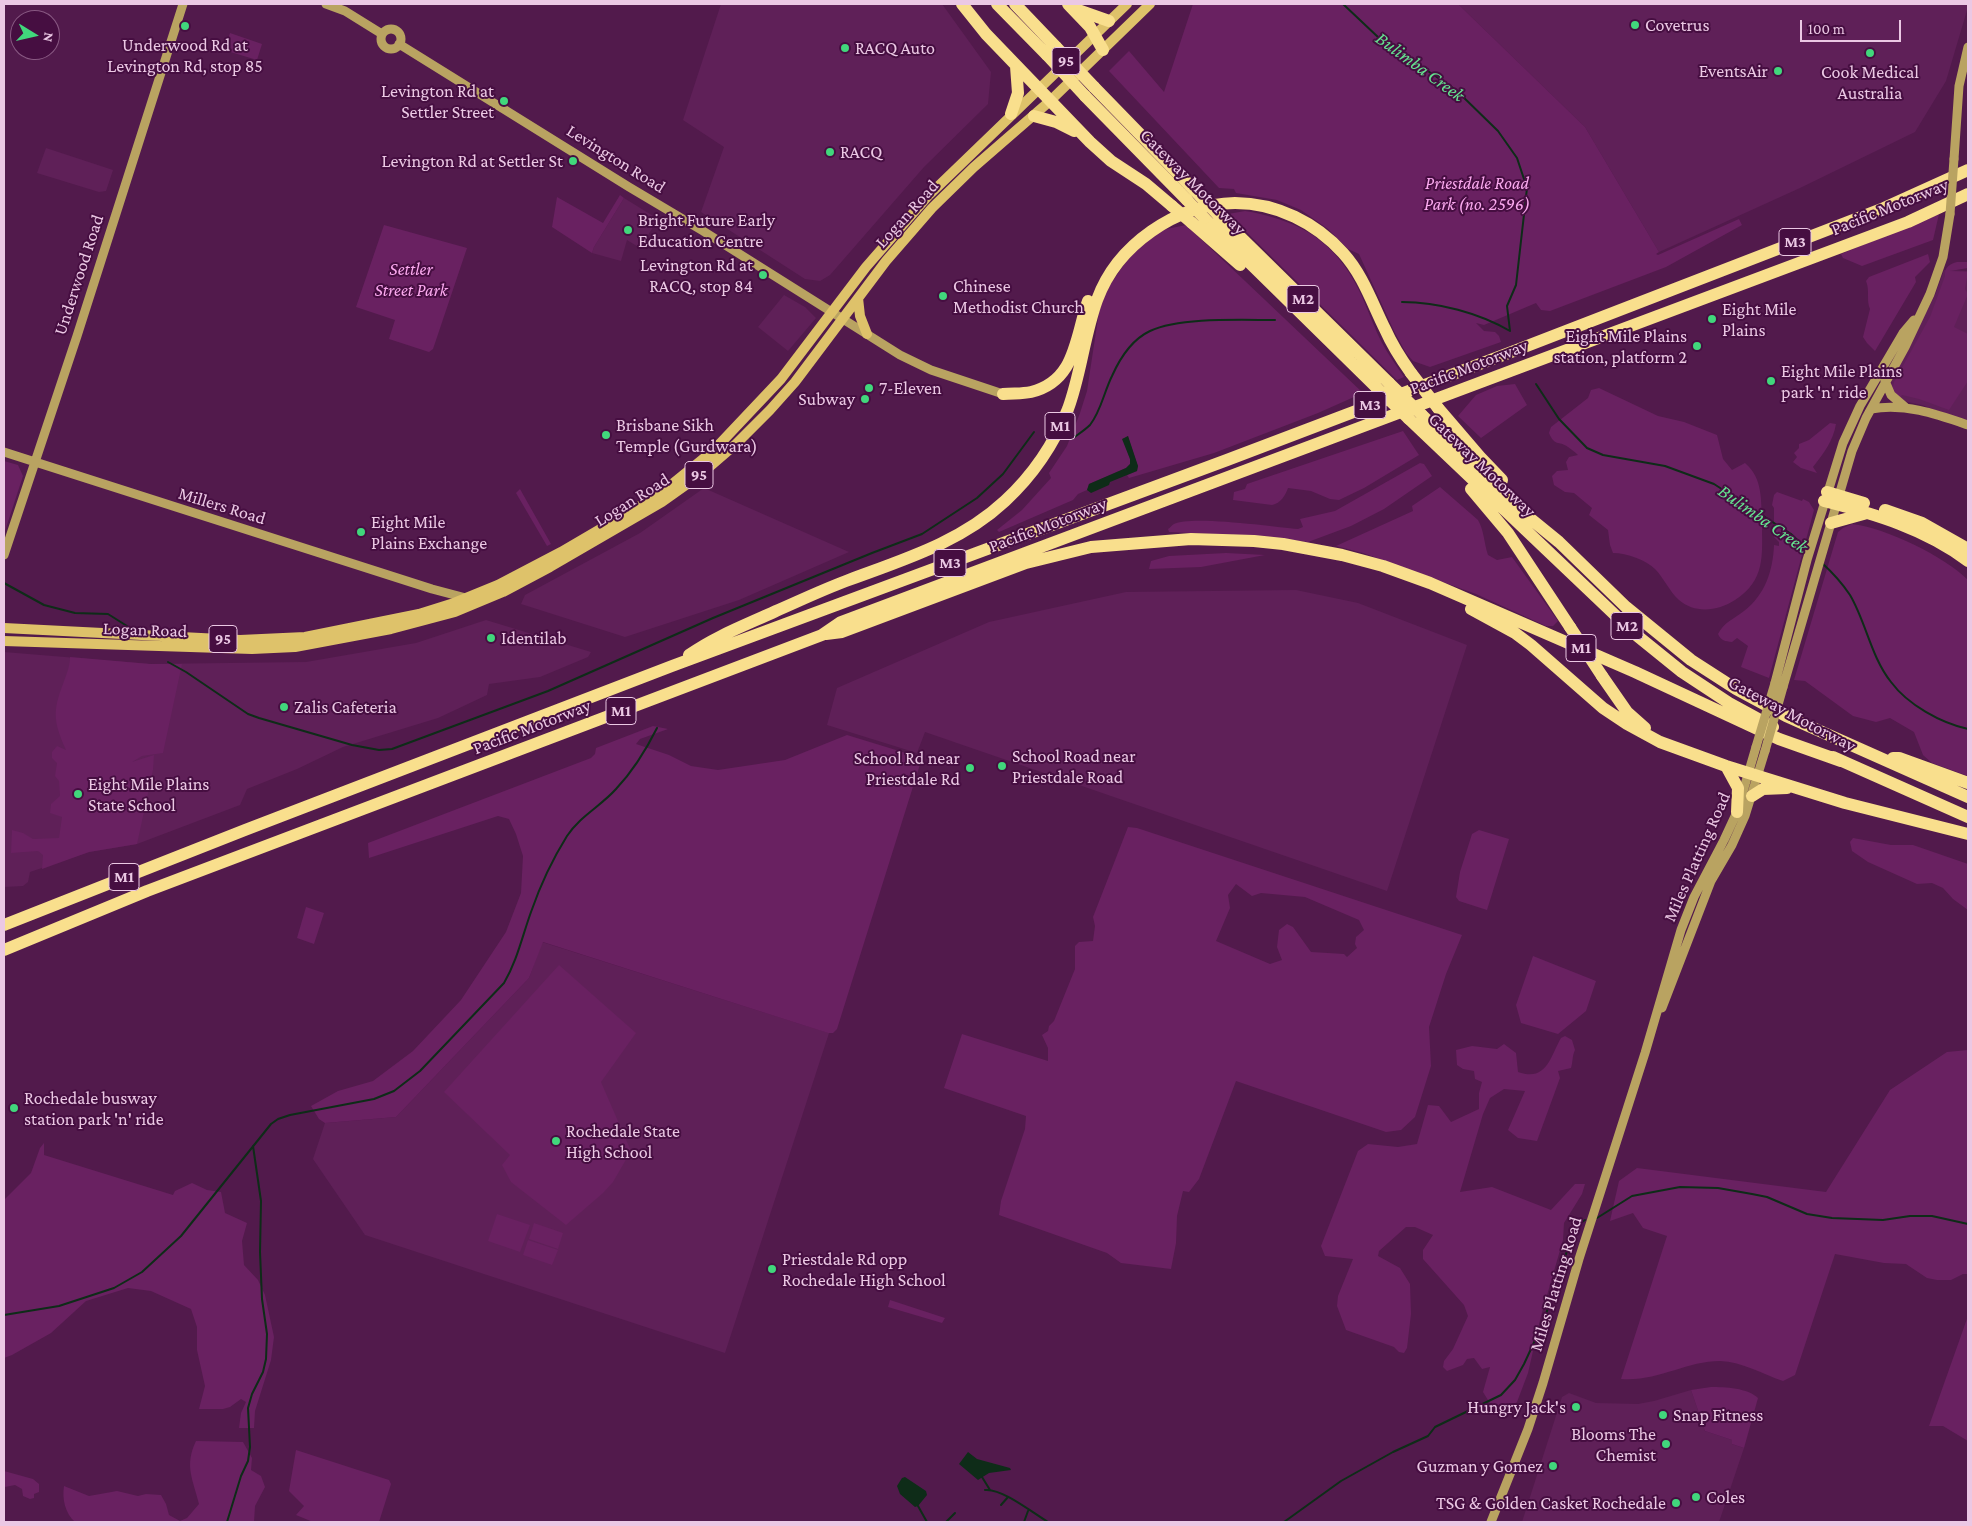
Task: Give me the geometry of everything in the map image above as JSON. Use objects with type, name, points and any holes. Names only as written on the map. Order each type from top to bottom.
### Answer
[{"type":"highway","points":[[962,4],[986,34],[1079,132],[1111,160],[1146,184],[1172,206],[1198,221]]},
{"type":"highway","name":"Gateway Motorway","points":[[997,4],[1051,51],[1090,92],[1187,200],[1198,221],[1267,281],[1609,611],[1662,657],[1706,688],[1754,718],[1841,761],[1968,817]]},
{"type":"highway","name":"Gateway Motorway","points":[[1015,4],[1051,51]]},
{"type":"highway","points":[[1070,6],[1109,21]]},
{"type":"highway","points":[[1070,6],[1095,34],[1103,50]]},
{"type":"highway","points":[[1011,114],[1018,93],[1016,66]]},
{"type":"highway","name":"Gateway Motorway","points":[[1090,92],[1201,197],[1389,383],[1532,520],[1558,542],[1626,607],[1691,660],[1736,689],[1773,709],[1968,798]]},
{"type":"highway","points":[[1034,116],[1079,132]]},
{"type":"highway","name":"Pacific Motorway","points":[[4,925],[672,666],[1227,460],[1486,361],[1884,208],[1968,170]]},
{"type":"highway","name":"Pacific Motorway","points":[[4,950],[147,891],[822,634],[841,622],[1908,222],[1968,194]]},
{"type":"highway","name":"M1","points":[[672,666],[712,640],[843,582],[941,544],[976,524],[1003,503],[1032,471],[1060,426],[1073,393],[1092,317],[1106,281],[1132,248],[1160,225],[1198,209],[1231,204],[1266,207],[1289,214],[1310,224],[1334,243],[1355,267],[1395,348],[1411,373],[1480,457],[1544,521],[1558,542]]},
{"type":"highway","points":[[1003,394],[1024,393],[1039,389],[1054,381],[1063,372],[1072,355],[1091,292],[1103,271],[1117,253],[1146,227],[1160,225]]},
{"type":"highway","points":[[1443,451],[1447,464],[1508,533],[1627,712],[1660,742]]},
{"type":"highway","points":[[1832,498],[1867,513],[1897,522],[1920,533],[1968,562]]},
{"type":"highway","points":[[1832,498],[1916,520],[1968,549]]},
{"type":"highway","points":[[1831,523],[1867,513]]},
{"type":"highway","name":"M1","points":[[822,634],[842,632],[1026,562],[1091,547],[1191,539],[1245,540],[1313,549],[1364,561],[1430,583],[1635,672],[1779,739],[1841,761]]},
{"type":"highway","points":[[1364,561],[1382,572],[1433,592],[1504,626],[1531,645],[1603,708],[1626,724],[1660,742],[1726,766],[1797,788],[1864,808],[1968,834]]},
{"type":"highway","points":[[1881,759],[1899,758],[1968,783]]},
{"type":"highway","points":[[1726,766],[1738,788],[1736,812]]},
{"type":"highway","points":[[1752,796],[1763,789],[1797,788]]},
{"type":"main road","name":"Underwood Road","points":[[4,555],[150,112],[183,4]]},
{"type":"main road","points":[[326,4],[345,11],[382,34]]},
{"type":"main road","name":"Logan Road","points":[[4,628],[240,640],[289,639],[344,630],[440,607],[498,585],[561,552],[635,510],[674,483],[713,451],[763,399],[794,363],[866,267],[910,215],[1011,114],[1127,4]]},
{"type":"main road","name":"Logan Road","points":[[4,640],[252,649],[286,648],[318,644],[428,620],[472,606],[524,581],[662,502],[693,480],[736,444],[800,376],[903,240],[932,208],[974,167],[1034,116],[1150,4]]},
{"type":"main road","points":[[388,29],[395,30],[400,36],[399,44],[393,48],[386,47],[381,42],[382,34],[388,29]]},
{"type":"main road","name":"Levington Road","points":[[399,44],[704,231],[867,334],[922,366],[1003,394]]},
{"type":"main road","name":"Miles Platting Road","points":[[1779,685],[1814,536],[1871,409],[1908,342],[1919,314],[1930,294],[1945,249],[1950,214],[1959,86],[1968,47]]},
{"type":"main road","name":"Miles Platting Road","points":[[1958,110],[1968,63]]},
{"type":"main road","points":[[858,298],[860,316],[867,334]]},
{"type":"main road","name":"Miles Platting Road","points":[[1645,1053],[1662,988],[1694,897],[1721,846],[1754,774],[1779,685],[1818,570],[1831,523],[1832,498],[1838,456],[1853,419],[1903,333],[1919,314]]},
{"type":"main road","points":[[1885,381],[1890,395],[1905,407]]},
{"type":"main road","points":[[1871,409],[1905,407],[1926,411],[1968,425]]},
{"type":"main road","name":"Millers Road","points":[[4,452],[165,505],[466,598]]},
{"type":"main road","points":[[432,589],[441,598],[440,607]]},
{"type":"main road","name":"Miles Platting Road","points":[[1491,1522],[1534,1412],[1579,1259],[1645,1053],[1699,909],[1711,881],[1738,831],[1752,796],[1754,774]]},
{"type":"shaded area","name":"RACQ","points":[[721,4],[942,4],[991,72],[988,104],[924,167],[830,275],[820,281],[805,279],[701,212],[724,147],[683,120]]},
{"type":"shaded area","points":[[1458,4],[1968,4],[1968,7],[1946,81],[1915,132],[1800,188],[1659,252],[1585,127]]},
{"type":"shaded area","points":[[46,148],[113,170],[106,191],[99,192],[37,173]]},
{"type":"shaded area","name":"Bright Future Early Education Centre","points":[[624,198],[658,219],[640,248],[627,240],[621,261],[592,253],[594,247]]},
{"type":"shaded area","points":[[1944,270],[1968,271],[1968,422],[1922,405],[1903,401],[1890,386],[1896,370],[1935,295]]},
{"type":"shaded area","points":[[784,295],[805,307],[816,318],[788,351],[758,327]]},
{"type":"shaded area","points":[[1128,436],[1138,466],[1137,471],[1110,482],[1109,485],[1091,493],[1087,490],[1089,484],[1126,468],[1130,464],[1130,459],[1122,439]]},
{"type":"shaded area","points":[[704,488],[849,552],[739,600],[625,637],[521,604],[525,595],[640,533]]},
{"type":"shaded area","points":[[1296,590],[1358,603],[1467,645],[1387,891],[925,732],[917,753],[827,725],[837,688],[989,622],[1126,592]]},
{"type":"shaded area","points":[[486,620],[591,652],[588,657],[540,677],[489,684],[487,695],[438,718],[343,747],[297,769],[247,789],[240,805],[137,844],[89,852],[30,872],[28,882],[23,886],[4,887],[4,652],[150,664],[306,662],[416,643]]},
{"type":"shaded area","name":"Rochedale State High School","points":[[542,942],[829,1033],[725,1353],[365,1235],[313,1159],[325,1123],[396,1117],[529,978]]},
{"type":"shaded area","points":[[1691,1390],[1705,1431],[1732,1440],[1732,1444],[1744,1448],[1719,1522],[1522,1522],[1562,1397],[1569,1393],[1596,1403],[1638,1404]]},
{"type":"shaded area","points":[[968,1452],[977,1459],[1010,1468],[1011,1470],[989,1473],[978,1480],[959,1464]]},
{"type":"shaded area","points":[[905,1477],[926,1491],[927,1495],[918,1506],[915,1507],[900,1494],[897,1486],[902,1478]]},
{"type":"green space","name":"Priestdale Road Park (no. 2596)","points":[[1193,4],[1458,4],[1585,127],[1659,252],[1656,254],[1658,255],[1739,219],[1742,225],[1666,267],[1550,311],[1541,310],[1536,303],[1484,325],[1476,323],[1484,331],[1495,332],[1501,342],[1430,367],[1413,361],[1406,353],[1394,331],[1359,254],[1348,249],[1328,229],[1301,210],[1277,200],[1236,193],[1234,189],[1219,188],[1109,71],[1129,51],[1164,92]]},
{"type":"green space","points":[[230,33],[262,44],[257,60],[224,50]]},
{"type":"green space","points":[[620,195],[624,198],[592,253],[552,227],[557,197],[603,223]]},
{"type":"green space","points":[[1245,211],[1279,219],[1309,232],[1334,253],[1354,281],[1381,341],[1404,377],[1397,380],[1228,214]]},
{"type":"green space","points":[[1939,214],[1933,240],[1862,266],[1843,258],[1841,254]]},
{"type":"green space","name":"Settler Street Park","points":[[384,225],[467,248],[433,349],[429,352],[389,339],[395,320],[356,307]]},
{"type":"green space","points":[[1186,225],[1363,393],[1318,413],[1214,453],[1129,478],[1127,475],[1137,471],[1138,466],[1128,436],[1123,439],[1130,459],[1130,464],[1126,468],[1089,484],[1087,490],[1078,494],[1073,500],[999,532],[997,530],[1022,510],[1051,478],[1049,473],[1067,446],[1087,391],[1099,312],[1105,292],[1128,259],[1157,231]]},
{"type":"green space","points":[[1928,254],[1930,262],[1915,277],[1916,282],[1875,351],[1863,337],[1870,309],[1866,281],[1869,277]]},
{"type":"green space","points":[[1957,262],[1968,262],[1968,268],[1950,271],[1968,272],[1965,289],[1968,294],[1954,327],[1968,334],[1968,381],[1949,410],[1919,399],[1902,395],[1900,398],[1892,391],[1894,382],[1930,317],[1947,268]]},
{"type":"green space","points":[[1515,384],[1527,405],[1481,438],[1458,416],[1476,395],[1497,386]]},
{"type":"green space","points":[[1599,388],[1658,416],[1684,422],[1717,435],[1723,459],[1732,470],[1745,463],[1755,475],[1760,490],[1762,556],[1757,575],[1752,584],[1735,600],[1714,609],[1699,609],[1685,604],[1675,596],[1651,566],[1630,556],[1613,553],[1608,530],[1589,515],[1592,508],[1574,493],[1565,492],[1554,485],[1552,476],[1557,471],[1568,470],[1566,462],[1569,457],[1578,455],[1565,445],[1553,440],[1549,433],[1551,427],[1588,398],[1591,390]]},
{"type":"green space","points":[[1830,423],[1836,424],[1835,430],[1828,447],[1813,467],[1817,473],[1801,468],[1793,462],[1797,457],[1794,453],[1799,448],[1799,444],[1809,440]]},
{"type":"green space","points":[[1403,431],[1419,455],[1364,488],[1339,500],[1330,499],[1311,491],[1288,488],[1282,499],[1272,505],[1233,500],[1234,492],[1245,489],[1247,484]]},
{"type":"green space","points":[[4,461],[18,465],[23,476],[4,534]]},
{"type":"green space","points":[[1420,463],[1424,464],[1432,476],[1384,509],[1351,526],[1308,542],[1256,536],[1169,532],[1168,529],[1174,524],[1183,522],[1215,521],[1298,529],[1303,527],[1300,519],[1335,511]]},
{"type":"green space","points":[[1440,487],[1478,520],[1482,528],[1488,555],[1497,560],[1512,557],[1558,621],[1553,626],[1546,626],[1476,594],[1363,553],[1336,546],[1413,511],[1412,506]]},
{"type":"green space","points":[[520,489],[551,544],[547,546],[516,493]]},
{"type":"green space","points":[[1777,492],[1802,501],[1803,499],[1809,502],[1814,510],[1769,678],[1741,667],[1748,646],[1737,638],[1732,642],[1724,640],[1718,634],[1726,624],[1751,605],[1767,582],[1772,564],[1774,545],[1779,546],[1779,542],[1774,537],[1774,508],[1772,505],[1774,495]]},
{"type":"green space","points":[[1852,524],[1881,531],[1914,544],[1945,562],[1968,580],[1968,776],[1932,763],[1923,755],[1914,732],[1890,718],[1876,722],[1853,716],[1805,681],[1794,680],[1838,532]]},
{"type":"green space","points":[[1226,553],[1265,555],[1201,567],[1149,569],[1151,561],[1169,556]]},
{"type":"green space","name":"Eight Mile Plains State School","points":[[70,657],[150,664],[182,664],[163,753],[142,756],[132,762],[154,755],[153,770],[137,844],[89,852],[42,869],[43,855],[38,851],[11,853],[12,830],[23,833],[33,839],[59,838],[62,817],[50,813],[51,804],[60,796],[59,781],[55,776],[57,763],[52,758],[52,752],[57,746],[66,750],[57,725],[56,710],[59,694],[69,668]]},
{"type":"green space","points":[[653,726],[668,729],[640,739],[636,744],[669,755],[691,766],[718,770],[785,760],[847,735],[922,758],[837,1029],[833,1033],[828,1033],[543,942],[529,978],[396,1117],[325,1123],[319,1119],[311,1106],[338,1091],[373,1081],[413,1051],[461,1000],[506,932],[521,893],[523,856],[509,819],[498,816],[369,858],[368,843],[591,758],[595,754],[596,748]]},
{"type":"green space","points":[[1128,827],[1137,828],[1462,935],[1446,974],[1429,1027],[1431,1066],[1415,1117],[1401,1130],[1386,1132],[1236,1081],[1199,1179],[1189,1192],[1183,1191],[1177,1216],[1176,1243],[1171,1269],[1121,1263],[1107,1253],[999,1215],[1001,1201],[1025,1129],[1026,1116],[944,1088],[962,1034],[1048,1061],[1048,1048],[1042,1035],[1048,1031],[1049,1026],[1054,1021],[1075,969],[1075,946],[1079,942],[1093,941],[1095,926],[1093,917]],"holes":[[[1236,884],[1252,896],[1261,893],[1305,897],[1359,920],[1364,930],[1356,937],[1355,944],[1357,948],[1347,957],[1344,954],[1311,952],[1293,927],[1287,924],[1279,930],[1277,947],[1282,960],[1270,964],[1216,941],[1230,908],[1228,895]]]},
{"type":"green space","points":[[1479,830],[1509,839],[1487,910],[1459,901],[1456,897],[1460,872],[1472,834]]},
{"type":"green space","points":[[1853,838],[1891,845],[1913,845],[1968,864],[1968,910],[1953,899],[1943,888],[1932,883],[1917,884],[1868,862],[1852,851],[1850,842]]},
{"type":"green space","points":[[306,907],[324,913],[314,944],[297,938]]},
{"type":"green space","points":[[1533,956],[1596,981],[1586,1011],[1558,1034],[1521,1023],[1516,1005]]},
{"type":"green space","points":[[559,965],[636,1033],[601,1082],[631,1151],[613,1182],[566,1225],[511,1182],[502,1165],[510,1155],[444,1092]]},
{"type":"green space","points":[[1565,1036],[1572,1040],[1575,1050],[1572,1066],[1571,1068],[1558,1071],[1560,1078],[1537,1141],[1518,1138],[1508,1130],[1525,1091],[1504,1089],[1490,1098],[1483,1114],[1460,1192],[1492,1187],[1551,1210],[1575,1184],[1585,1184],[1582,1194],[1564,1223],[1563,1240],[1541,1316],[1528,1373],[1517,1402],[1509,1408],[1498,1409],[1491,1405],[1483,1392],[1490,1367],[1482,1369],[1474,1358],[1467,1359],[1463,1365],[1447,1371],[1443,1367],[1444,1361],[1453,1349],[1468,1316],[1464,1305],[1423,1259],[1423,1250],[1433,1235],[1415,1227],[1406,1227],[1379,1251],[1378,1256],[1400,1268],[1410,1284],[1411,1314],[1407,1348],[1404,1353],[1399,1352],[1394,1347],[1346,1330],[1337,1306],[1338,1296],[1353,1259],[1325,1256],[1321,1246],[1358,1151],[1368,1144],[1398,1147],[1417,1144],[1428,1105],[1439,1106],[1451,1122],[1479,1109],[1479,1093],[1482,1082],[1475,1079],[1474,1071],[1463,1069],[1457,1065],[1456,1050],[1472,1046],[1497,1049],[1504,1044],[1516,1053],[1518,1072],[1535,1074],[1546,1066],[1561,1038]]},
{"type":"green space","points":[[1968,1050],[1968,1274],[1963,1274],[1951,1280],[1937,1280],[1927,1278],[1906,1264],[1884,1263],[1835,1254],[1795,1375],[1783,1381],[1745,1366],[1720,1361],[1695,1364],[1659,1375],[1621,1379],[1667,1236],[1643,1228],[1633,1213],[1610,1221],[1619,1181],[1637,1168],[1826,1192],[1890,1090],[1947,1052]]},
{"type":"green space","points":[[44,1143],[44,1155],[173,1195],[175,1191],[192,1183],[207,1190],[221,1192],[225,1213],[247,1223],[242,1241],[244,1265],[258,1280],[265,1295],[274,1337],[271,1360],[255,1411],[254,1428],[239,1428],[241,1413],[246,1402],[241,1399],[230,1407],[223,1409],[199,1409],[205,1386],[197,1350],[197,1327],[191,1309],[151,1291],[128,1288],[86,1301],[51,1333],[4,1358],[4,1200],[31,1173],[40,1148]]},
{"type":"green space","points":[[497,1214],[530,1225],[520,1252],[488,1241]]},
{"type":"green space","points":[[534,1223],[563,1233],[558,1249],[529,1239]]},
{"type":"green space","points":[[528,1240],[558,1250],[552,1265],[523,1255]]},
{"type":"green space","points":[[890,1300],[945,1318],[942,1323],[888,1307]]},
{"type":"green space","points":[[1968,1316],[1968,1441],[1943,1426],[1929,1426]]},
{"type":"green space","points":[[1711,1387],[1742,1390],[1758,1398],[1744,1448],[1732,1444],[1732,1440],[1705,1431],[1691,1390]]},
{"type":"green space","points":[[196,1441],[243,1442],[252,1458],[251,1470],[261,1476],[265,1487],[255,1506],[254,1522],[75,1522],[69,1514],[63,1496],[64,1486],[89,1496],[117,1491],[138,1496],[146,1494],[161,1495],[169,1515],[180,1521],[187,1518],[199,1504],[190,1465],[192,1450]]},
{"type":"green space","points":[[296,1450],[389,1480],[391,1484],[379,1522],[313,1522],[296,1515],[304,1506],[289,1491]]},
{"type":"green space","points":[[4,1471],[33,1479],[39,1484],[39,1492],[34,1494],[34,1498],[30,1499],[23,1496],[22,1489],[15,1485],[5,1487]]},
{"type":"waterway","name":"Bulimba Creek","points":[[1343,4],[1379,38],[1456,90],[1498,131],[1517,158],[1527,188],[1516,285],[1507,306],[1510,331]]},
{"type":"waterway","points":[[1402,302],[1444,306],[1472,314],[1510,331]]},
{"type":"waterway","points":[[1072,439],[1094,420],[1109,382],[1119,363],[1132,344],[1143,335],[1177,323],[1194,321],[1275,320]]},
{"type":"waterway","name":"Bulimba Creek","points":[[1536,384],[1559,419],[1587,448],[1603,455],[1665,466],[1714,484],[1791,534],[1808,550]]},
{"type":"waterway","points":[[168,662],[248,714],[352,745],[379,750],[392,749],[548,691],[713,618],[922,534],[977,498],[1003,474],[1034,432]]},
{"type":"waterway","name":"Bulimba Creek","points":[[1822,563],[1837,578],[1856,605],[1878,662],[1898,690],[1906,698],[1936,718],[1968,729]]},
{"type":"waterway","points":[[4,583],[44,605],[75,613],[108,614],[127,626]]},
{"type":"waterway","points":[[4,1315],[59,1306],[114,1288],[142,1272],[181,1236],[271,1124],[278,1119],[290,1115],[374,1099],[394,1091],[420,1071],[504,983],[516,957],[538,893],[551,864],[567,836],[628,775],[644,752],[657,728]]},
{"type":"waterway","points":[[227,1522],[241,1476],[248,1461],[250,1447],[248,1408],[252,1394],[263,1372],[266,1359],[267,1334],[262,1299],[260,1252],[261,1201],[253,1146]]},
{"type":"waterway","points":[[1597,1218],[1632,1196],[1680,1187],[1718,1188],[1767,1197],[1807,1214],[1832,1218],[1883,1220],[1910,1216],[1932,1216],[1968,1224]]},
{"type":"waterway","points":[[1284,1522],[1341,1481],[1393,1452],[1428,1436],[1435,1427],[1501,1395],[1515,1380],[1524,1364],[1543,1323],[1575,1227],[1585,1220]]},
{"type":"waterway","points":[[982,1477],[990,1490]]},
{"type":"waterway","points":[[985,1490],[992,1490],[1008,1497],[1048,1522]]},
{"type":"waterway","points":[[1001,1505],[1008,1497]]},
{"type":"waterway","points":[[918,1506],[927,1522]]},
{"type":"waterway","points":[[1024,1522],[1028,1511]]},
{"type":"waterway","points":[[946,1522],[955,1513]]},
{"type":"place","name":"Covetrus","points":[[1635,25]]},
{"type":"place","name":"Underwood Rd at Levington Rd, stop 85","points":[[185,26]]},
{"type":"place","name":"RACQ Auto","points":[[845,48]]},
{"type":"place","name":"Cook Medical Australia","points":[[1870,53]]},
{"type":"place","name":"EventsAir","points":[[1778,71]]},
{"type":"place","name":"Levington Rd at Settler Street","points":[[504,101]]},
{"type":"place","name":"RACQ","points":[[830,152]]},
{"type":"place","name":"Levington Rd at Settler St","points":[[573,161]]},
{"type":"place","name":"Bright Future Early Education Centre","points":[[628,230]]},
{"type":"place","name":"Levington Rd at RACQ, stop 84","points":[[763,275]]},
{"type":"place","name":"Chinese Methodist Church","points":[[943,296]]},
{"type":"place","name":"Eight Mile Plains","points":[[1712,319]]},
{"type":"place","name":"Eight Mile Plains station, platform 2","points":[[1697,346]]},
{"type":"place","name":"Eight Mile Plains park 'n' ride","points":[[1771,381]]},
{"type":"place","name":"7-Eleven","points":[[869,388]]},
{"type":"place","name":"Subway","points":[[865,399]]},
{"type":"place","name":"Brisbane Sikh Temple (Gurdwara)","points":[[606,435]]},
{"type":"place","name":"Eight Mile Plains Exchange","points":[[361,532]]},
{"type":"place","name":"Identilab","points":[[491,638]]},
{"type":"place","name":"Zalis Cafeteria","points":[[284,707]]},
{"type":"place","name":"School Road near Priestdale Road","points":[[1002,766]]},
{"type":"place","name":"School Rd near Priestdale Rd","points":[[970,768]]},
{"type":"place","name":"Eight Mile Plains State School","points":[[78,794]]},
{"type":"place","name":"Rochedale busway station park 'n' ride","points":[[14,1108]]},
{"type":"place","name":"Rochedale State High School","points":[[556,1141]]},
{"type":"place","name":"Priestdale Rd opp Rochedale High School","points":[[772,1269]]},
{"type":"place","name":"Hungry Jack's","points":[[1576,1407]]},
{"type":"place","name":"Snap Fitness","points":[[1663,1415]]},
{"type":"place","name":"Blooms The Chemist","points":[[1666,1444]]},
{"type":"place","name":"Guzman y Gomez","points":[[1553,1466]]},
{"type":"place","name":"Coles","points":[[1696,1497]]},
{"type":"place","name":"TSG & Golden Casket Rochedale","points":[[1676,1503]]}]
